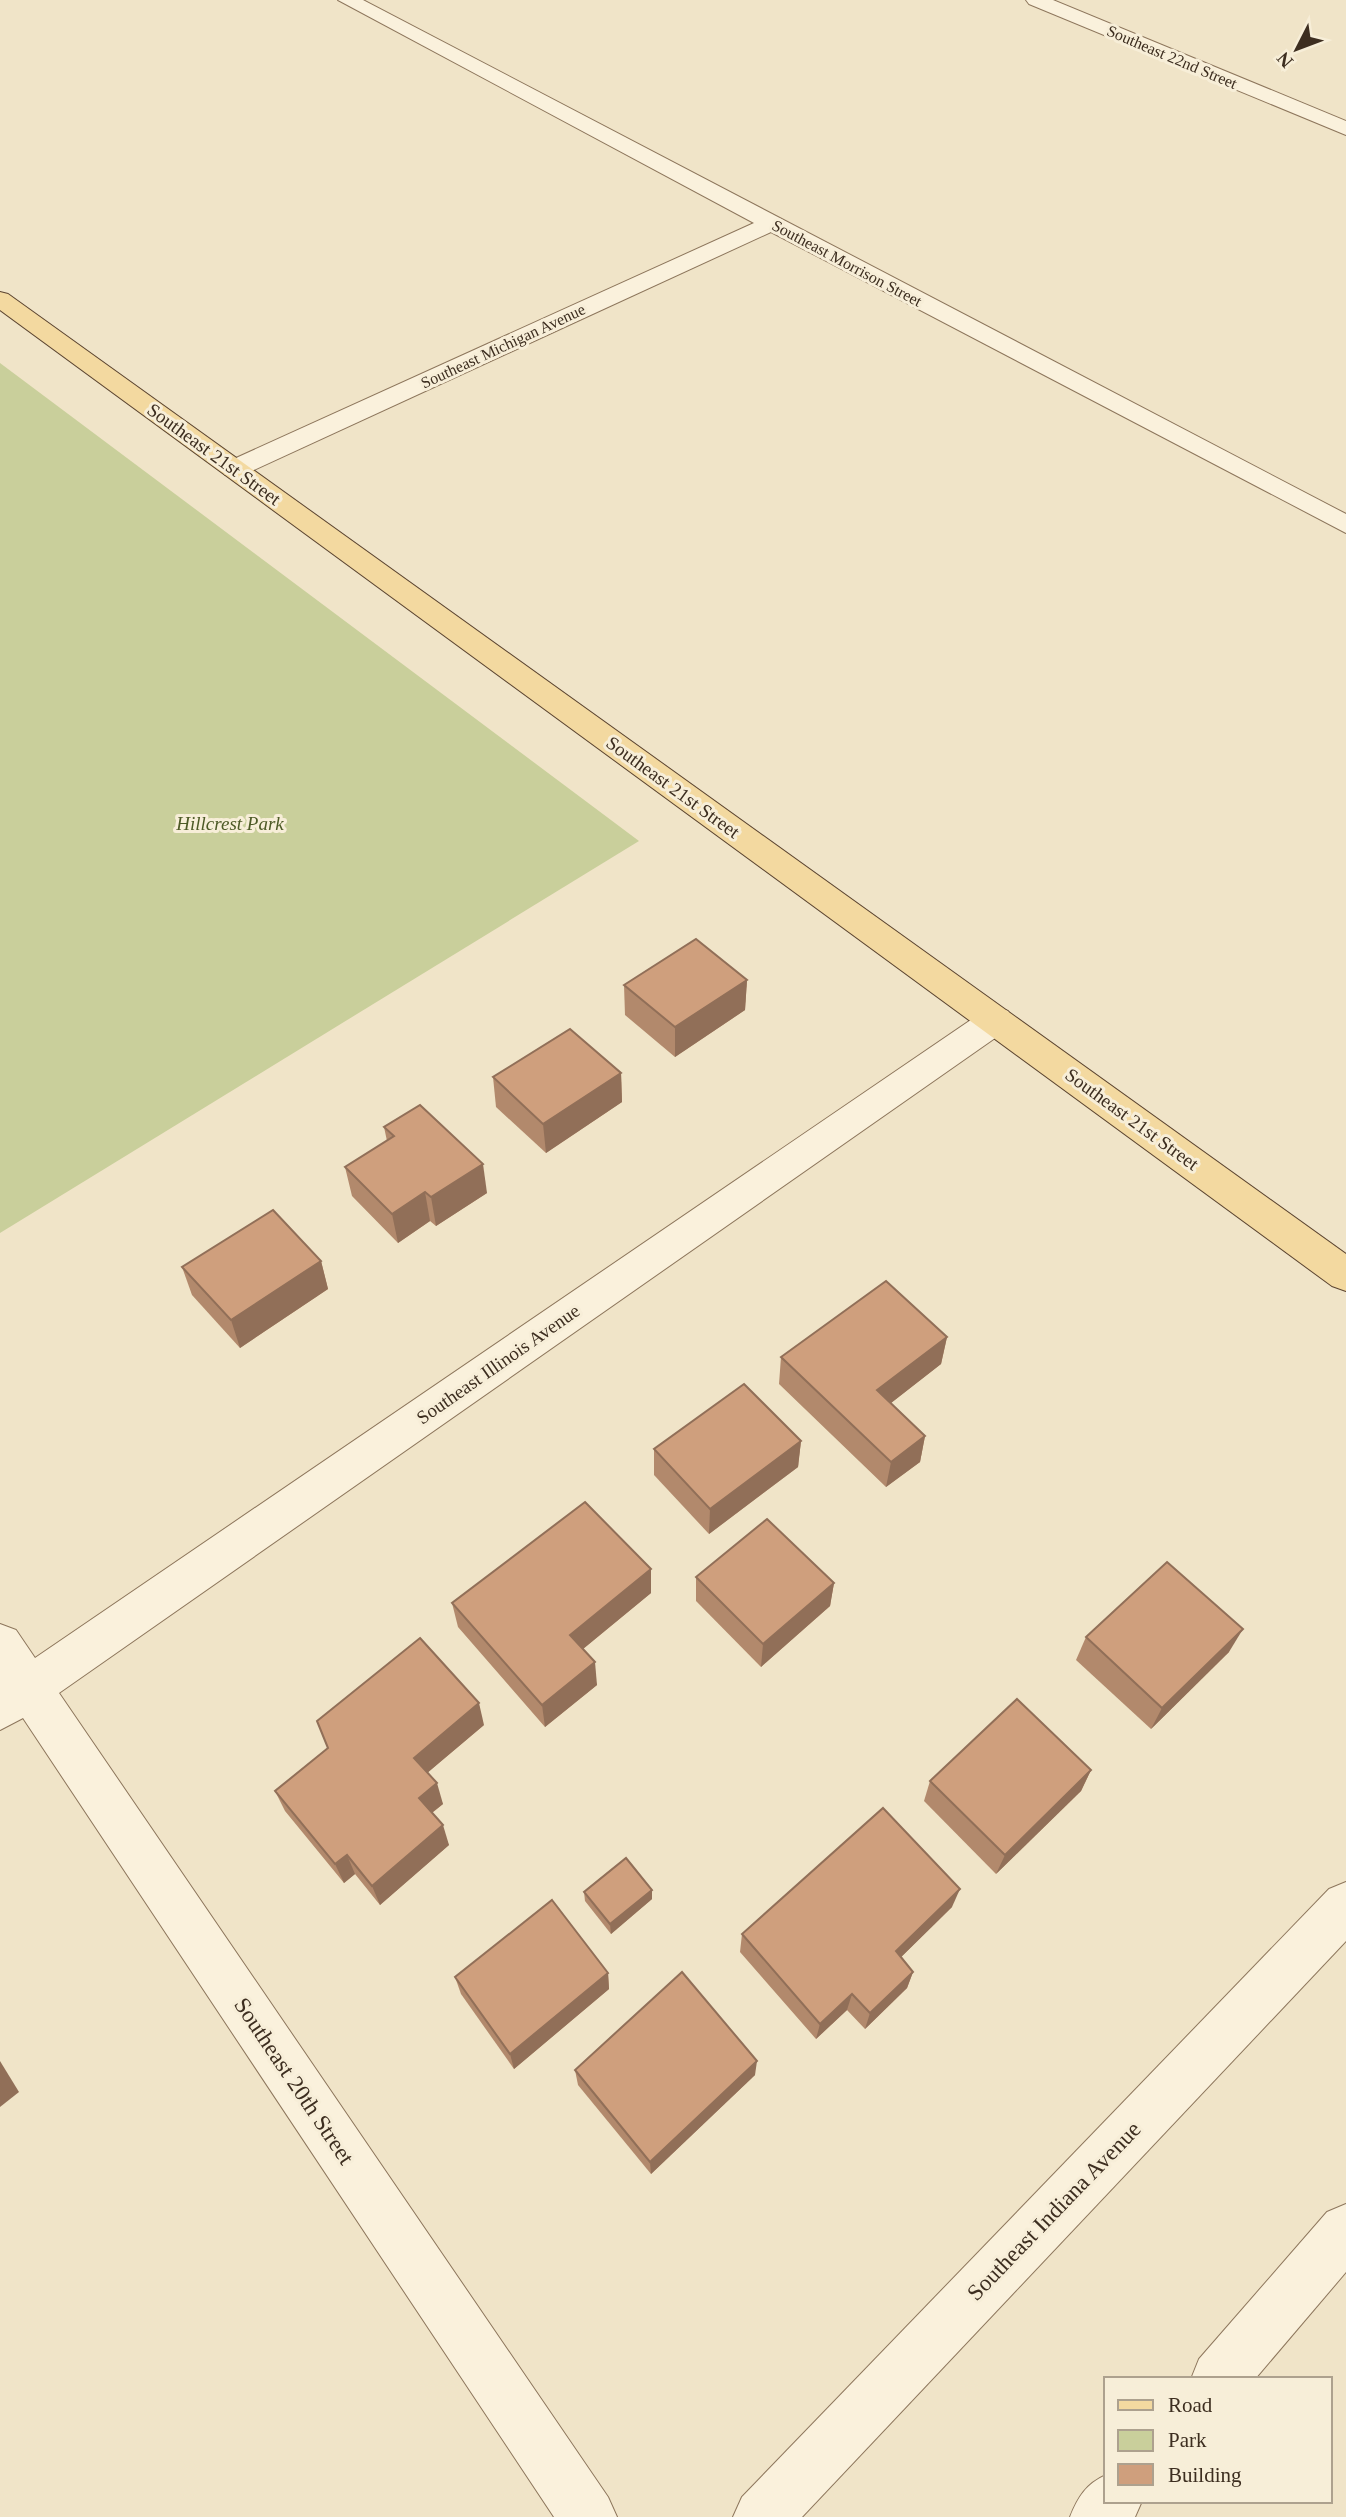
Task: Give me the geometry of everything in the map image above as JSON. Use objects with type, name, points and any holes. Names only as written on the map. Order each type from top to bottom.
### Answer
[{"type":"main road","name":"Southeast 21st Street","points":[[0,299],[1346,1275]]},
{"type":"street","name":"Southeast Morrison Street","points":[[348,0],[1346,525]]},
{"type":"street","name":"Southeast 22nd Street","points":[[1036,0],[1346,129]]},
{"type":"street","name":"Southeast Michigan Avenue","points":[[234,469],[772,223]]},
{"type":"street","name":"Southeast Illinois Avenue","points":[[15,1698],[996,1020]]},
{"type":"street","name":"Southeast 20th Street","points":[[0,1645],[15,1698],[588,2517]]},
{"type":"street","name":"Southeast Indiana Avenue","points":[[762,2517],[1346,1906]]},
{"type":"street","points":[[1221,2377],[1346,2231]]},
{"type":"street","points":[[1099,2517],[1111,2503]]},
{"type":"green space","name":"Hillcrest Park","points":[[0,363],[639,841],[0,1233]]},
{"type":"building","points":[[696,939],[747,980],[675,1027],[624,985]]},
{"type":"building","points":[[570,1029],[621,1073],[543,1124],[493,1077]]},
{"type":"building","points":[[420,1105],[483,1164],[431,1197],[425,1192],[392,1214],[345,1167],[394,1136],[384,1127]]},
{"type":"building","points":[[273,1210],[321,1261],[231,1320],[182,1267]]},
{"type":"building","points":[[886,1281],[947,1337],[877,1390],[925,1436],[891,1462],[781,1357]]},
{"type":"building","points":[[744,1384],[801,1441],[710,1509],[654,1449]]},
{"type":"building","points":[[585,1502],[651,1569],[570,1635],[595,1662],[542,1705],[452,1603]]},
{"type":"building","points":[[767,1519],[834,1583],[763,1644],[696,1577]]},
{"type":"building","points":[[1167,1562],[1243,1629],[1162,1708],[1086,1637]]},
{"type":"building","points":[[420,1638],[479,1703],[414,1758],[437,1783],[419,1798],[443,1825],[372,1886],[347,1855],[335,1864],[275,1791],[328,1748],[317,1721]]},
{"type":"building","points":[[1017,1699],[1091,1770],[1005,1855],[930,1781]]},
{"type":"building","points":[[883,1808],[960,1889],[896,1951],[913,1972],[870,2013],[852,1994],[820,2024],[742,1934]]},
{"type":"building","points":[[626,1858],[652,1890],[610,1924],[584,1892]]},
{"type":"building","points":[[552,1900],[608,1973],[510,2054],[455,1977]]},
{"type":"building","points":[[682,1972],[757,2061],[650,2162],[575,2070]]}]
